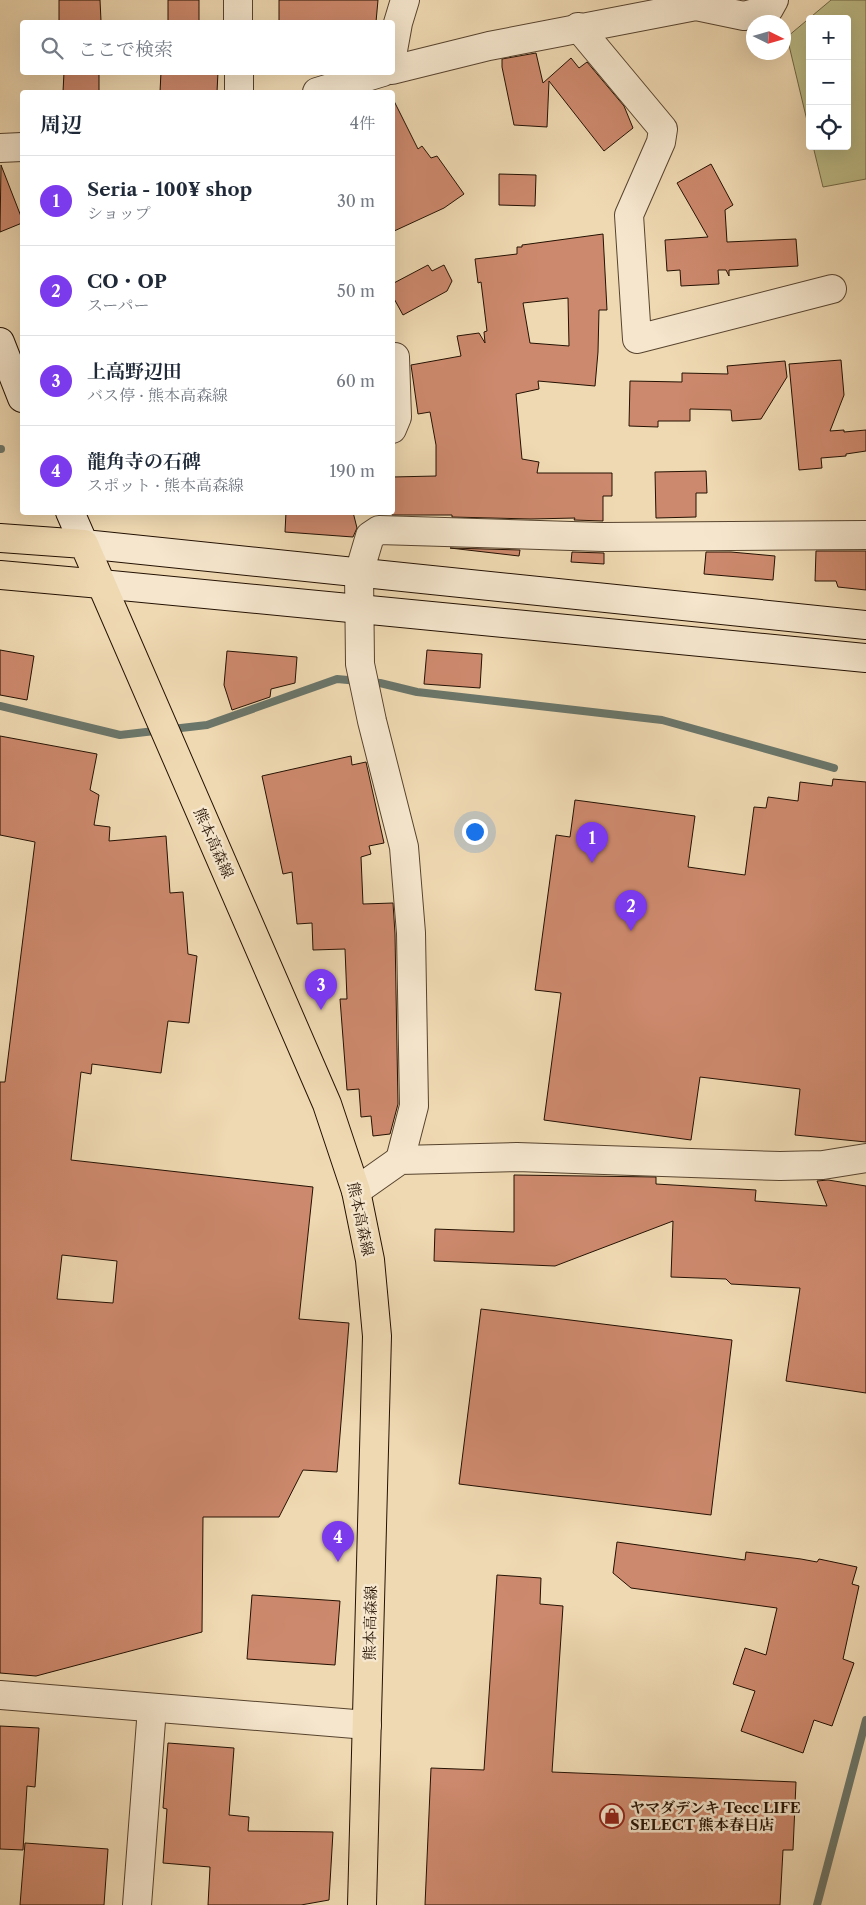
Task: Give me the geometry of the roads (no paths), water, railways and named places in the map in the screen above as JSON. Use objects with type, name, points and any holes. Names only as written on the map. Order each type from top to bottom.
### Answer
[{"type":"main road","points":[[0,538],[84,544]]},
{"type":"main road","name":"熊本高森線","points":[[84,544],[327,1104],[356,1191],[370,1260],[377,1336],[362,1905]]},
{"type":"main road","points":[[0,575],[101,584]]},
{"type":"street","points":[[238,0],[238,20]]},
{"type":"street","points":[[395,40],[405,0]]},
{"type":"street","points":[[395,69],[489,46],[696,6],[744,16],[769,9],[774,0]]},
{"type":"street","points":[[578,28],[663,129],[661,142],[629,215],[637,340],[832,289]]},
{"type":"street","points":[[238,75],[239,90]]},
{"type":"street","points":[[324,90],[373,75]]},
{"type":"street","points":[[0,148],[20,147]]},
{"type":"street","points":[[0,342],[20,393]]},
{"type":"street","points":[[395,357],[397,417],[395,422]]},
{"type":"street","points":[[71,515],[84,544],[866,625]]},
{"type":"street","points":[[400,1160],[414,1106],[411,933],[404,847],[372,721],[360,664],[359,573],[371,524],[379,530],[603,537],[866,535]]},
{"type":"street","points":[[101,584],[866,658]]},
{"type":"street","points":[[356,1191],[400,1160],[517,1157],[780,1166],[823,1165],[866,1158]]},
{"type":"street","points":[[0,1695],[367,1725]]},
{"type":"street","points":[[137,1905],[152,1708]]},
{"type":"waterway","points":[[0,706],[120,735],[207,725],[337,679],[380,683],[417,692],[662,720],[834,768]]},
{"type":"waterway","points":[[817,1905],[866,1720]]},
{"type":"place","name":"Seria - 100¥ shop","points":[[592,863]]},
{"type":"place","name":"CO・OP","points":[[631,931]]},
{"type":"place","name":"上高野辺田","points":[[321,1010]]},
{"type":"place","name":"龍角寺の石碑","points":[[338,1562]]},
{"type":"place","name":"ヤマダデンキ Tecc LIFE SELECT 熊本春日店","points":[[612,1816]]}]
